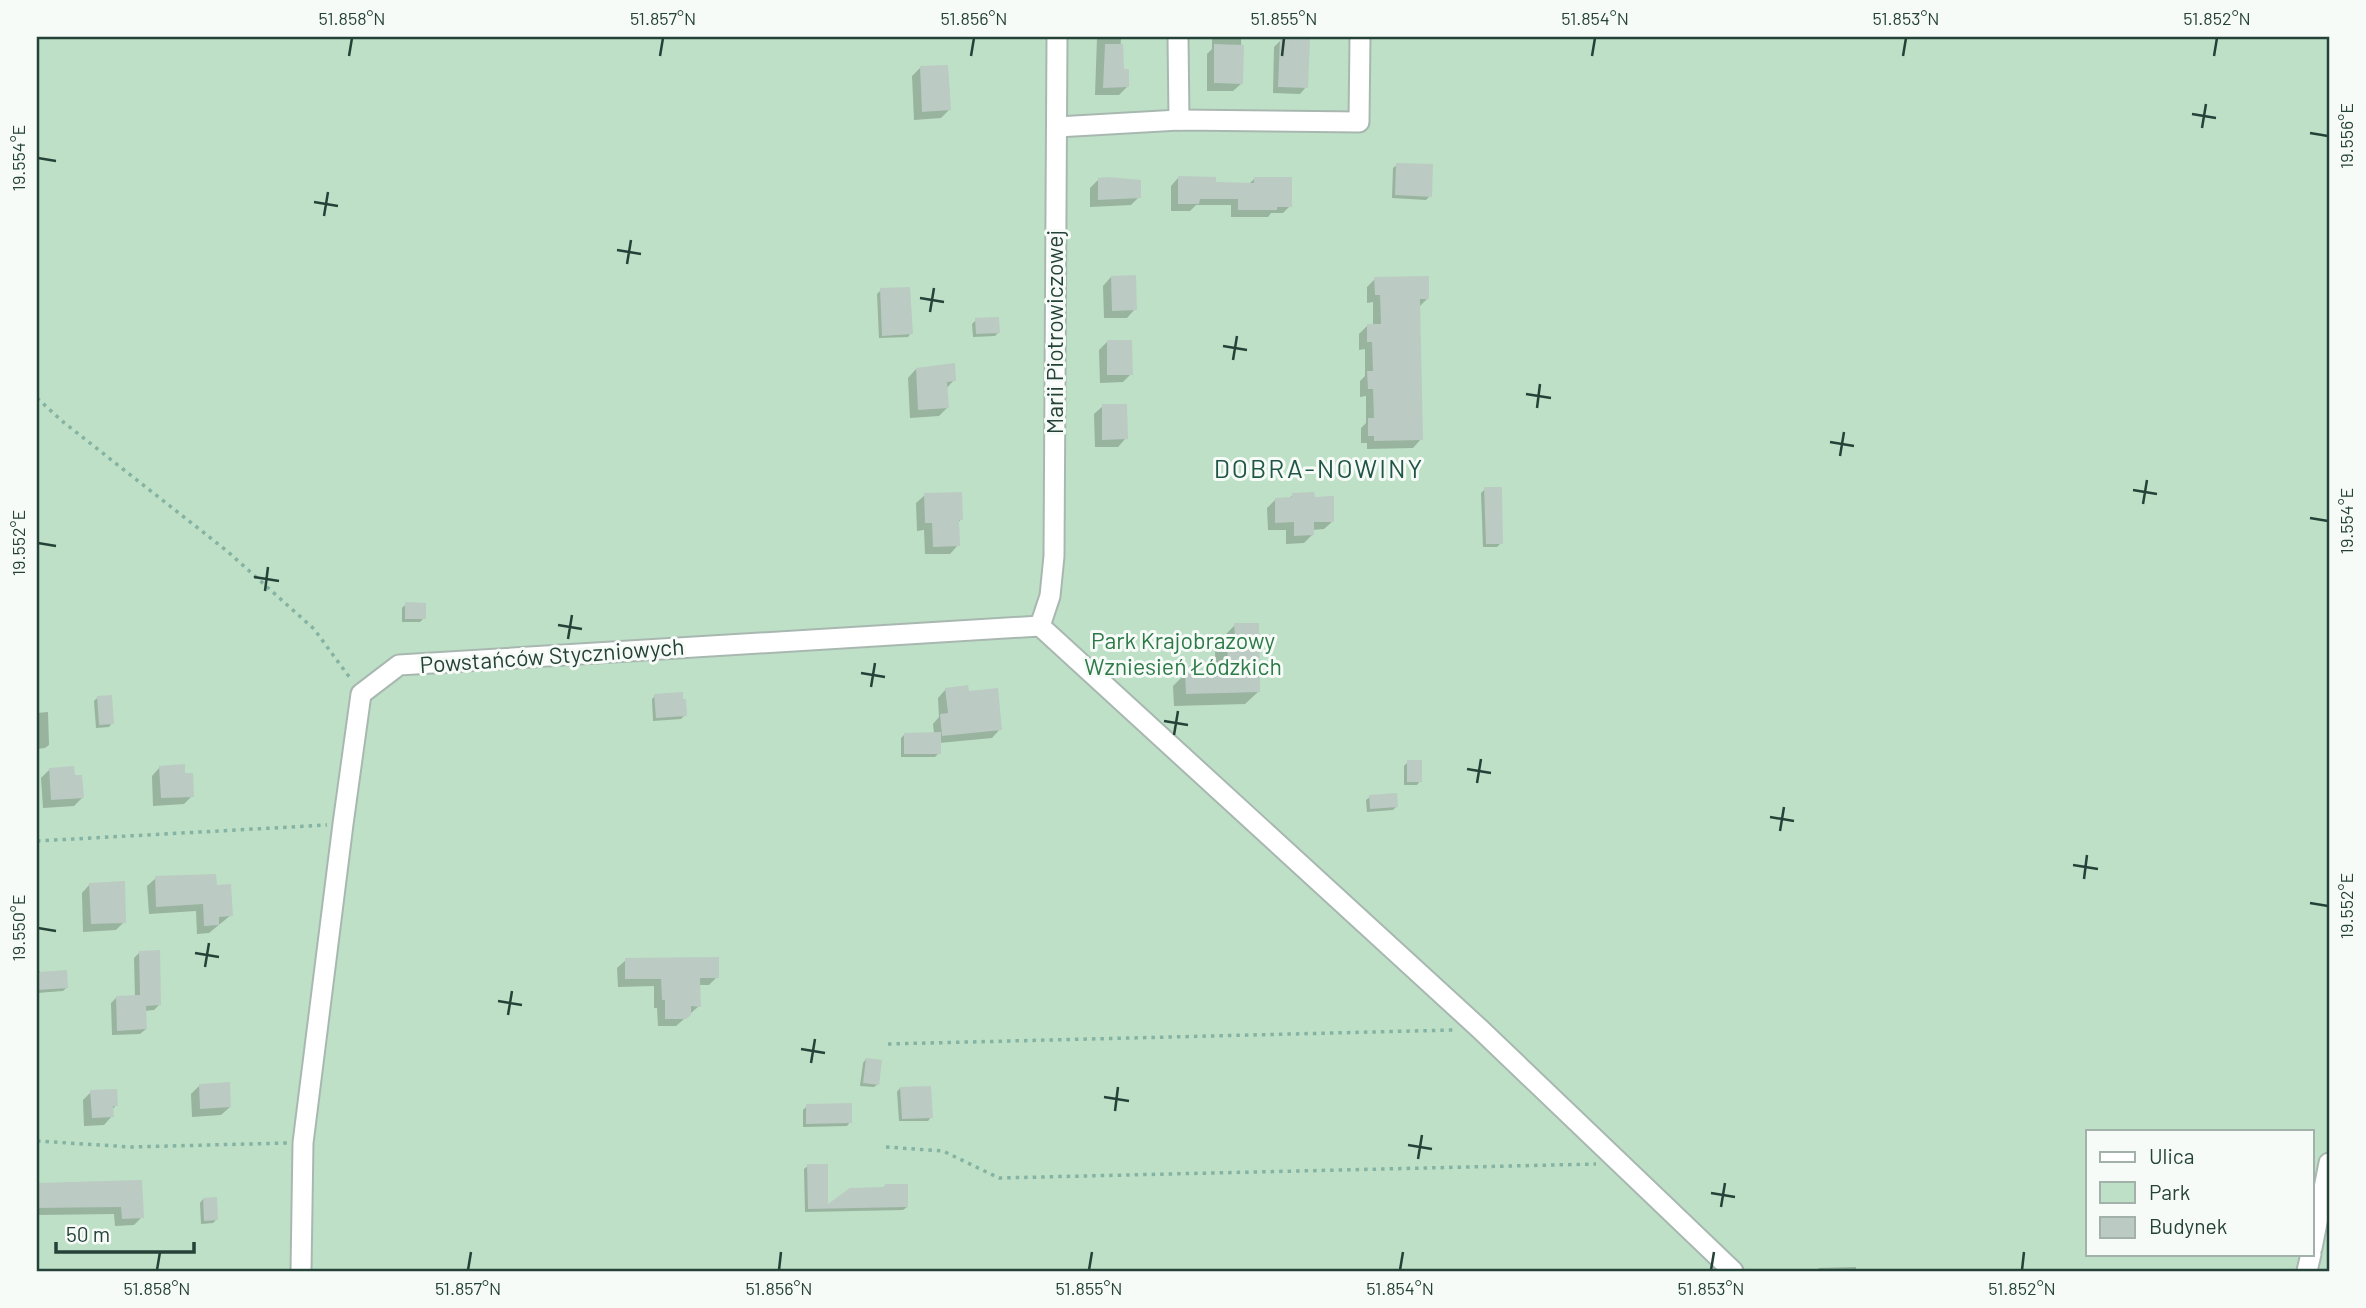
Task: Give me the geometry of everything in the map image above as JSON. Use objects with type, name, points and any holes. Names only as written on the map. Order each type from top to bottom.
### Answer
[{"type":"street","name":"Marii Piotrowiczowej","points":[[1040,626],[1050,596],[1054,556],[1056,37]]},
{"type":"street","points":[[1178,37],[1179,120]]},
{"type":"street","points":[[1057,127],[1179,120],[1359,122],[1360,37]]},
{"type":"street","points":[[1040,626],[1480,1029],[1734,1271]]},
{"type":"street","name":"Powstańców Styczniowych","points":[[361,694],[399,665],[1040,626]]},
{"type":"street","points":[[301,1271],[303,1143],[361,694]]},
{"type":"street","points":[[2314,1238],[2329,1163]]},
{"type":"path","points":[[37,398],[62,421],[227,551],[314,629],[361,694]]},
{"type":"path","points":[[37,841],[343,824]]},
{"type":"path","points":[[888,1044],[1480,1029]]},
{"type":"path","points":[[37,1141],[131,1147],[303,1143]]},
{"type":"path","points":[[886,1147],[943,1151],[999,1178],[1622,1163]]},
{"type":"green space","name":"Park Krajobrazowy Wzniesień Łódzkich","points":[[37,37],[2329,37],[2329,1271],[37,1271]]},
{"type":"building","points":[[1280,38],[1310,39],[1308,88],[1278,87]]},
{"type":"building","points":[[1105,44],[1123,44],[1124,69],[1129,69],[1129,87],[1103,88]]},
{"type":"building","points":[[1214,44],[1244,45],[1243,84],[1214,83]]},
{"type":"building","points":[[948,65],[951,110],[922,112],[920,66]]},
{"type":"building","points":[[1396,163],[1433,164],[1432,197],[1395,195]]},
{"type":"building","points":[[1178,176],[1216,177],[1216,182],[1254,183],[1254,177],[1292,177],[1292,207],[1277,207],[1277,210],[1238,210],[1238,199],[1200,199],[1199,204],[1178,204]]},
{"type":"building","points":[[1098,178],[1141,180],[1141,198],[1098,200]]},
{"type":"building","points":[[1136,275],[1137,310],[1112,311],[1111,276]]},
{"type":"building","points":[[1429,276],[1429,299],[1420,299],[1423,440],[1374,441],[1374,436],[1368,436],[1368,418],[1374,418],[1373,389],[1368,389],[1367,371],[1373,371],[1372,342],[1367,342],[1367,324],[1381,324],[1380,295],[1375,295],[1374,277]]},
{"type":"building","points":[[910,287],[913,334],[882,336],[880,288]]},
{"type":"building","points":[[999,317],[1000,333],[976,334],[975,318]]},
{"type":"building","points":[[1107,340],[1132,340],[1133,375],[1107,375]]},
{"type":"building","points":[[955,363],[956,381],[947,382],[949,408],[918,410],[916,368]]},
{"type":"building","points":[[1102,404],[1127,404],[1128,439],[1102,440]]},
{"type":"building","points":[[1484,487],[1502,487],[1503,544],[1486,544]]},
{"type":"building","points":[[962,492],[960,546],[933,547],[932,523],[925,523],[924,493]]},
{"type":"building","points":[[1314,492],[1315,497],[1334,496],[1334,522],[1314,522],[1314,535],[1294,536],[1294,522],[1275,523],[1275,498],[1292,497],[1292,493]]},
{"type":"building","points":[[405,602],[426,603],[426,619],[405,619]]},
{"type":"building","points":[[1234,623],[1259,623],[1260,692],[1186,694],[1185,671],[1228,670],[1227,637],[1235,637]]},
{"type":"building","points":[[968,685],[969,691],[998,688],[1002,730],[942,736],[940,714],[948,713],[945,688]]},
{"type":"building","points":[[683,692],[687,716],[656,718],[654,694]]},
{"type":"building","points":[[112,695],[114,724],[99,725],[97,696]]},
{"type":"building","points":[[941,732],[941,754],[904,754],[904,733]]},
{"type":"building","points":[[1407,760],[1422,760],[1422,782],[1407,782]]},
{"type":"building","points":[[185,764],[185,773],[193,773],[194,797],[161,798],[159,766]]},
{"type":"building","points":[[74,766],[75,775],[82,775],[84,798],[51,800],[49,768]]},
{"type":"building","points":[[1397,793],[1398,807],[1370,809],[1369,795]]},
{"type":"building","points":[[216,874],[217,885],[231,884],[233,916],[219,917],[219,925],[204,926],[203,904],[156,907],[155,876]]},
{"type":"building","points":[[125,881],[126,923],[91,924],[89,883]]},
{"type":"building","points":[[160,950],[161,1005],[146,1006],[147,1029],[117,1031],[116,996],[140,995],[139,951]]},
{"type":"building","points":[[719,957],[719,978],[700,978],[701,1007],[691,1006],[691,1015],[686,1019],[665,1019],[661,979],[625,979],[625,958]]},
{"type":"building","points":[[67,970],[68,988],[37,990],[37,972]]},
{"type":"building","points":[[866,1058],[882,1060],[879,1085],[863,1083]]},
{"type":"building","points":[[230,1082],[231,1107],[200,1109],[199,1084]]},
{"type":"building","points":[[931,1086],[933,1118],[902,1119],[900,1087]]},
{"type":"building","points":[[117,1089],[118,1106],[113,1106],[114,1117],[92,1118],[90,1090]]},
{"type":"building","points":[[852,1103],[852,1123],[806,1124],[806,1104]]},
{"type":"building","points":[[807,1164],[828,1164],[828,1204],[850,1188],[908,1184],[908,1207],[808,1209]]},
{"type":"building","points":[[142,1180],[144,1218],[122,1219],[121,1207],[37,1208],[37,1183]]},
{"type":"building","points":[[217,1197],[218,1220],[204,1221],[203,1198]]},
{"type":"district","name":"DOBRA-NOWINY","points":[[1319,469]]}]
